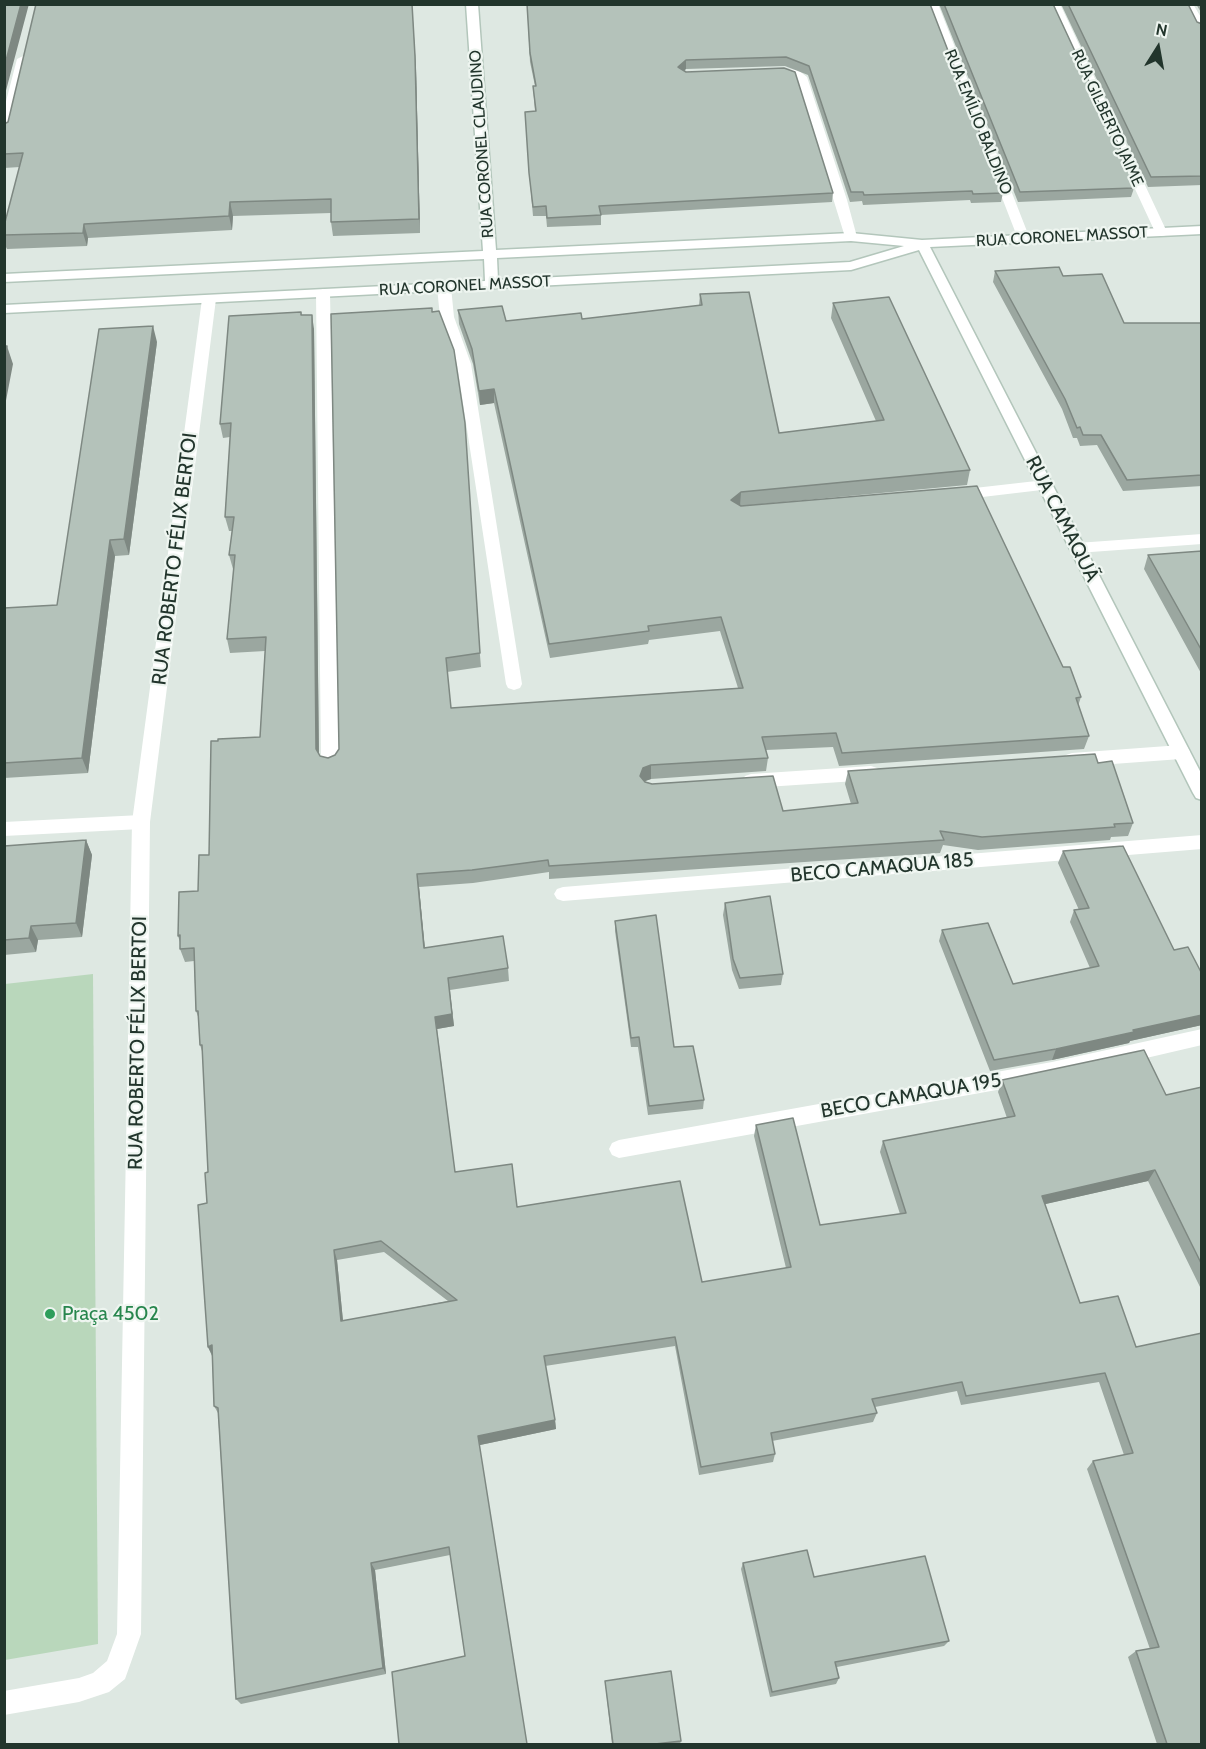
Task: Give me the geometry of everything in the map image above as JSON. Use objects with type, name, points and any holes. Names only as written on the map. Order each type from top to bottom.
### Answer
[{"type":"street","name":"RUA CORONEL CLAUDINO","points":[[472,4],[492,284]]},
{"type":"street","name":"RUA EMÍLIO BALDINO","points":[[932,4],[1024,239]]},
{"type":"street","name":"RUA GILBERTO JAIME","points":[[1054,4],[1161,232]]},
{"type":"street","points":[[1187,4],[1202,30]]},
{"type":"street","points":[[4,135],[26,48]]},
{"type":"street","points":[[763,71],[794,72],[801,77],[851,237]]},
{"type":"street","name":"RUA CORONEL MASSOT","points":[[4,278],[851,237],[922,244],[1202,230]]},
{"type":"street","name":"RUA CORONEL MASSOT","points":[[4,309],[851,266],[922,244]]},
{"type":"street","name":"RUA CAMAQUÃ","points":[[922,244],[1202,793]]},
{"type":"street","points":[[444,287],[447,317],[464,364],[514,684]]},
{"type":"street","points":[[323,293],[330,762]]},
{"type":"street","name":"RUA ROBERTO FÉLIX BERTOI","points":[[4,1703],[79,1690],[100,1683],[116,1670],[129,1634],[141,822],[209,299]]},
{"type":"street","points":[[940,496],[1045,485]]},
{"type":"street","points":[[1077,548],[1202,539]]},
{"type":"street","points":[[1051,761],[1181,752]]},
{"type":"street","points":[[734,783],[887,772]]},
{"type":"street","points":[[4,829],[141,822]]},
{"type":"street","name":"BECO CAMAQUA 185","points":[[563,894],[1202,842]]},
{"type":"street","name":"BECO CAMAQUA 195","points":[[619,1149],[1052,1071],[1202,1037]]},
{"type":"green space","name":"Praça 4502","points":[[93,974],[98,1644],[5,1660],[5,984]]},
{"type":"building","points":[[4,4],[21,4],[4,68]]},
{"type":"building","points":[[36,4],[412,4],[419,219],[331,222],[331,199],[230,202],[229,216],[84,224],[83,233],[4,235],[4,226],[23,153],[4,154],[4,124],[8,122]]},
{"type":"building","points":[[527,4],[930,4],[1003,193],[973,194],[972,191],[864,195],[863,192],[851,192],[809,66],[786,57],[686,60],[678,67],[686,72],[784,68],[795,72],[833,193],[599,206],[601,215],[547,218],[546,206],[533,207],[529,173],[525,112],[536,111],[533,86],[536,86],[530,53]]},
{"type":"building","points":[[944,4],[1053,4],[1134,178],[1129,178],[1134,188],[1020,192]]},
{"type":"building","points":[[1068,4],[1188,4],[1197,22],[1202,24],[1202,176],[1151,177]]},
{"type":"building","points":[[1059,267],[1063,276],[1102,274],[1124,323],[1202,323],[1202,475],[1127,480],[1101,435],[1083,435],[1080,427],[1077,428],[1065,399],[995,271]]},
{"type":"building","points":[[749,292],[779,433],[884,420],[833,303],[889,297],[970,470],[741,492],[731,500],[741,506],[977,486],[1063,667],[1070,667],[1081,697],[1076,698],[1089,736],[842,753],[836,733],[762,737],[768,758],[651,765],[643,768],[640,776],[645,782],[652,784],[773,776],[783,811],[858,803],[848,771],[1095,754],[1098,763],[1112,761],[1133,823],[1114,824],[1115,827],[982,837],[940,831],[944,840],[549,866],[548,860],[472,870],[417,874],[424,948],[503,936],[508,968],[448,978],[452,1014],[435,1017],[455,1172],[512,1164],[517,1207],[680,1181],[702,1282],[791,1267],[756,1125],[793,1118],[820,1225],[906,1213],[883,1141],[1015,1116],[1002,1080],[1144,1050],[1166,1095],[1202,1087],[1202,1265],[1155,1170],[1042,1196],[1080,1303],[1118,1296],[1136,1347],[1202,1333],[1202,1744],[1167,1744],[1136,1651],[1159,1647],[1093,1461],[1133,1453],[1105,1373],[966,1396],[962,1382],[872,1399],[877,1413],[771,1433],[775,1454],[701,1467],[675,1337],[544,1356],[555,1420],[478,1436],[527,1744],[399,1744],[392,1672],[465,1656],[449,1547],[371,1563],[383,1668],[236,1699],[218,1408],[214,1406],[212,1345],[208,1347],[198,1205],[207,1203],[205,1173],[208,1172],[202,1045],[200,1045],[198,1011],[196,1011],[194,948],[180,949],[180,935],[178,936],[179,892],[198,891],[199,855],[209,855],[211,741],[260,737],[266,637],[227,639],[235,555],[229,555],[234,517],[225,517],[231,423],[220,424],[229,316],[301,312],[301,315],[312,315],[316,749],[320,756],[328,758],[335,755],[339,749],[331,314],[432,308],[432,312],[439,311],[454,350],[465,423],[480,653],[446,658],[451,708],[743,688],[721,617],[648,626],[649,631],[549,644],[494,389],[479,391],[472,349],[458,310],[502,306],[506,321],[581,313],[582,319],[702,305],[700,294]],"holes":[[[381,1241],[457,1300],[341,1321],[334,1250]]]},
{"type":"building","points":[[153,326],[124,539],[110,540],[82,758],[4,763],[4,608],[57,605],[99,329]]},
{"type":"building","points":[[1202,551],[1202,651],[1148,555]]},
{"type":"building","points":[[86,840],[76,923],[31,926],[29,938],[4,940],[4,846]]},
{"type":"building","points":[[1123,846],[1174,950],[1188,947],[1202,974],[1202,1015],[1056,1049],[994,1060],[942,930],[988,923],[1013,984],[1099,966],[1074,910],[1089,908],[1063,851]]},
{"type":"building","points":[[770,896],[783,974],[740,978],[733,959],[725,903]]},
{"type":"building","points":[[656,915],[674,1047],[693,1046],[704,1100],[649,1106],[639,1037],[631,1038],[615,921]]},
{"type":"building","points":[[807,1550],[814,1577],[925,1556],[949,1641],[835,1662],[839,1678],[772,1692],[743,1563]]},
{"type":"building","points":[[671,1671],[681,1741],[655,1744],[613,1744],[605,1681]]},
{"type":"place","name":"Praça 4502","points":[[50,1314]]}]
